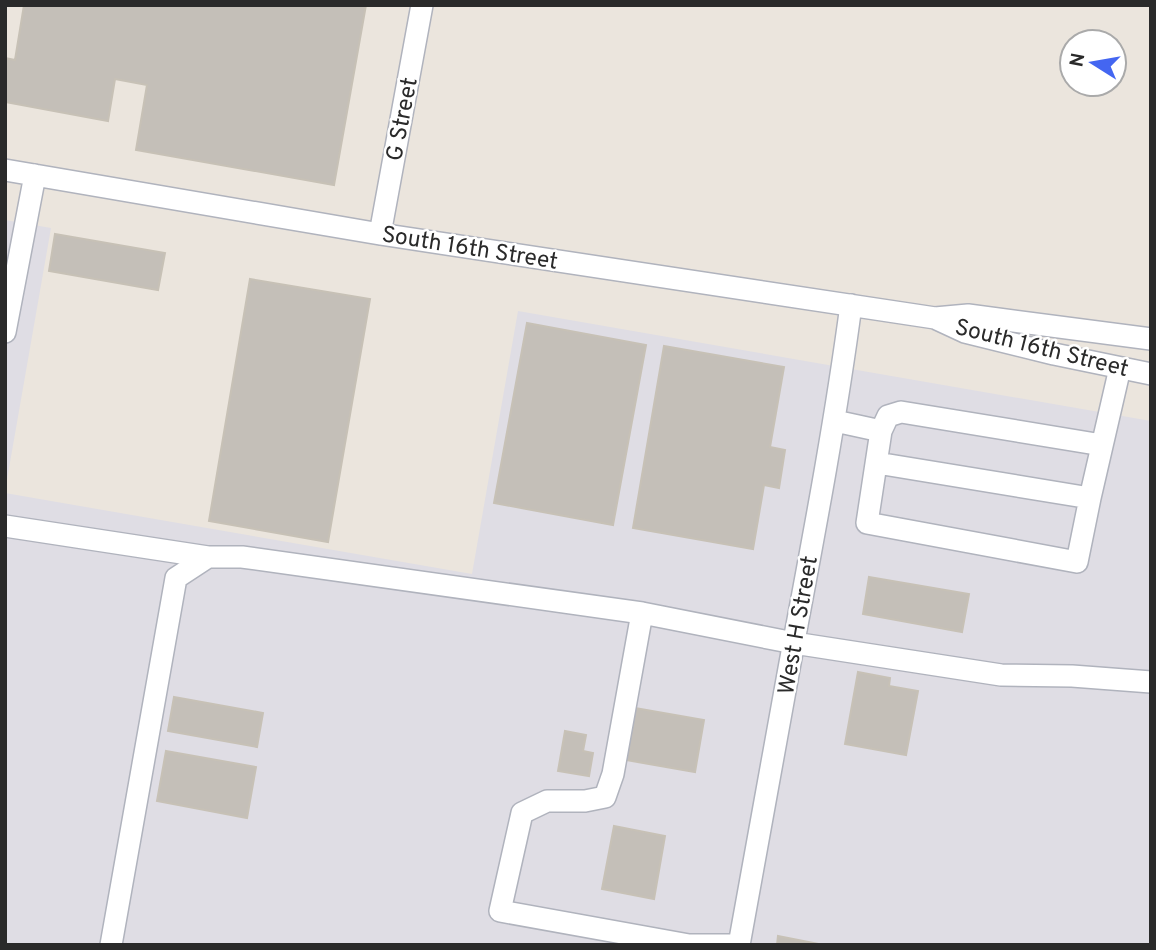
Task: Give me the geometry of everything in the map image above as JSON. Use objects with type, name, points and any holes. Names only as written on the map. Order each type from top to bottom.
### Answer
[{"type":"street","name":"G Street","points":[[380,234],[422,5]]},
{"type":"street","name":"South 16th Street","points":[[5,170],[380,234],[851,306],[935,318],[968,315],[1151,338]]},
{"type":"street","points":[[5,331],[35,175]]},
{"type":"street","name":"West H Street","points":[[739,945],[835,421],[851,306]]},
{"type":"street","name":"South 16th Street","points":[[935,318],[965,332],[1151,374]]},
{"type":"street","points":[[1102,445],[901,412],[888,416],[881,431],[867,523],[1077,562],[1120,368]]},
{"type":"street","points":[[835,421],[881,431]]},
{"type":"street","points":[[877,463],[1090,498]]},
{"type":"street","points":[[5,526],[208,557],[242,557],[642,613],[794,643],[1001,675],[1072,676],[1151,682]]},
{"type":"street","points":[[111,945],[176,578],[208,557]]},
{"type":"street","points":[[642,613],[613,774],[605,797],[585,801],[547,801],[522,813],[500,911],[668,943],[739,945]]},
{"type":"shaded area","points":[[5,220],[51,228],[5,491]]},
{"type":"shaded area","points":[[518,311],[1151,421],[1151,945],[5,945],[5,493],[472,574]]},
{"type":"building","points":[[24,5],[366,5],[334,185],[136,150],[147,85],[115,79],[108,121],[5,102],[5,58],[15,60]]},
{"type":"building","points":[[55,234],[165,253],[158,290],[49,271]]},
{"type":"building","points":[[250,279],[370,299],[328,542],[209,521]]},
{"type":"building","points":[[527,323],[646,345],[613,525],[494,503]]},
{"type":"building","points":[[664,346],[784,367],[770,447],[785,450],[779,488],[764,485],[753,549],[633,528]]},
{"type":"building","points":[[869,577],[969,594],[962,632],[863,614]]},
{"type":"building","points":[[858,672],[890,678],[889,686],[918,691],[906,755],[845,744]]},
{"type":"building","points":[[174,697],[263,713],[257,747],[168,731]]},
{"type":"building","points":[[635,708],[704,720],[695,772],[626,760]]},
{"type":"building","points":[[565,731],[586,735],[583,751],[593,753],[589,776],[558,771]]},
{"type":"building","points":[[166,751],[256,767],[247,818],[157,801]]},
{"type":"building","points":[[614,826],[665,836],[654,899],[602,889]]},
{"type":"building","points":[[778,936],[819,944],[819,945],[777,945]]}]
